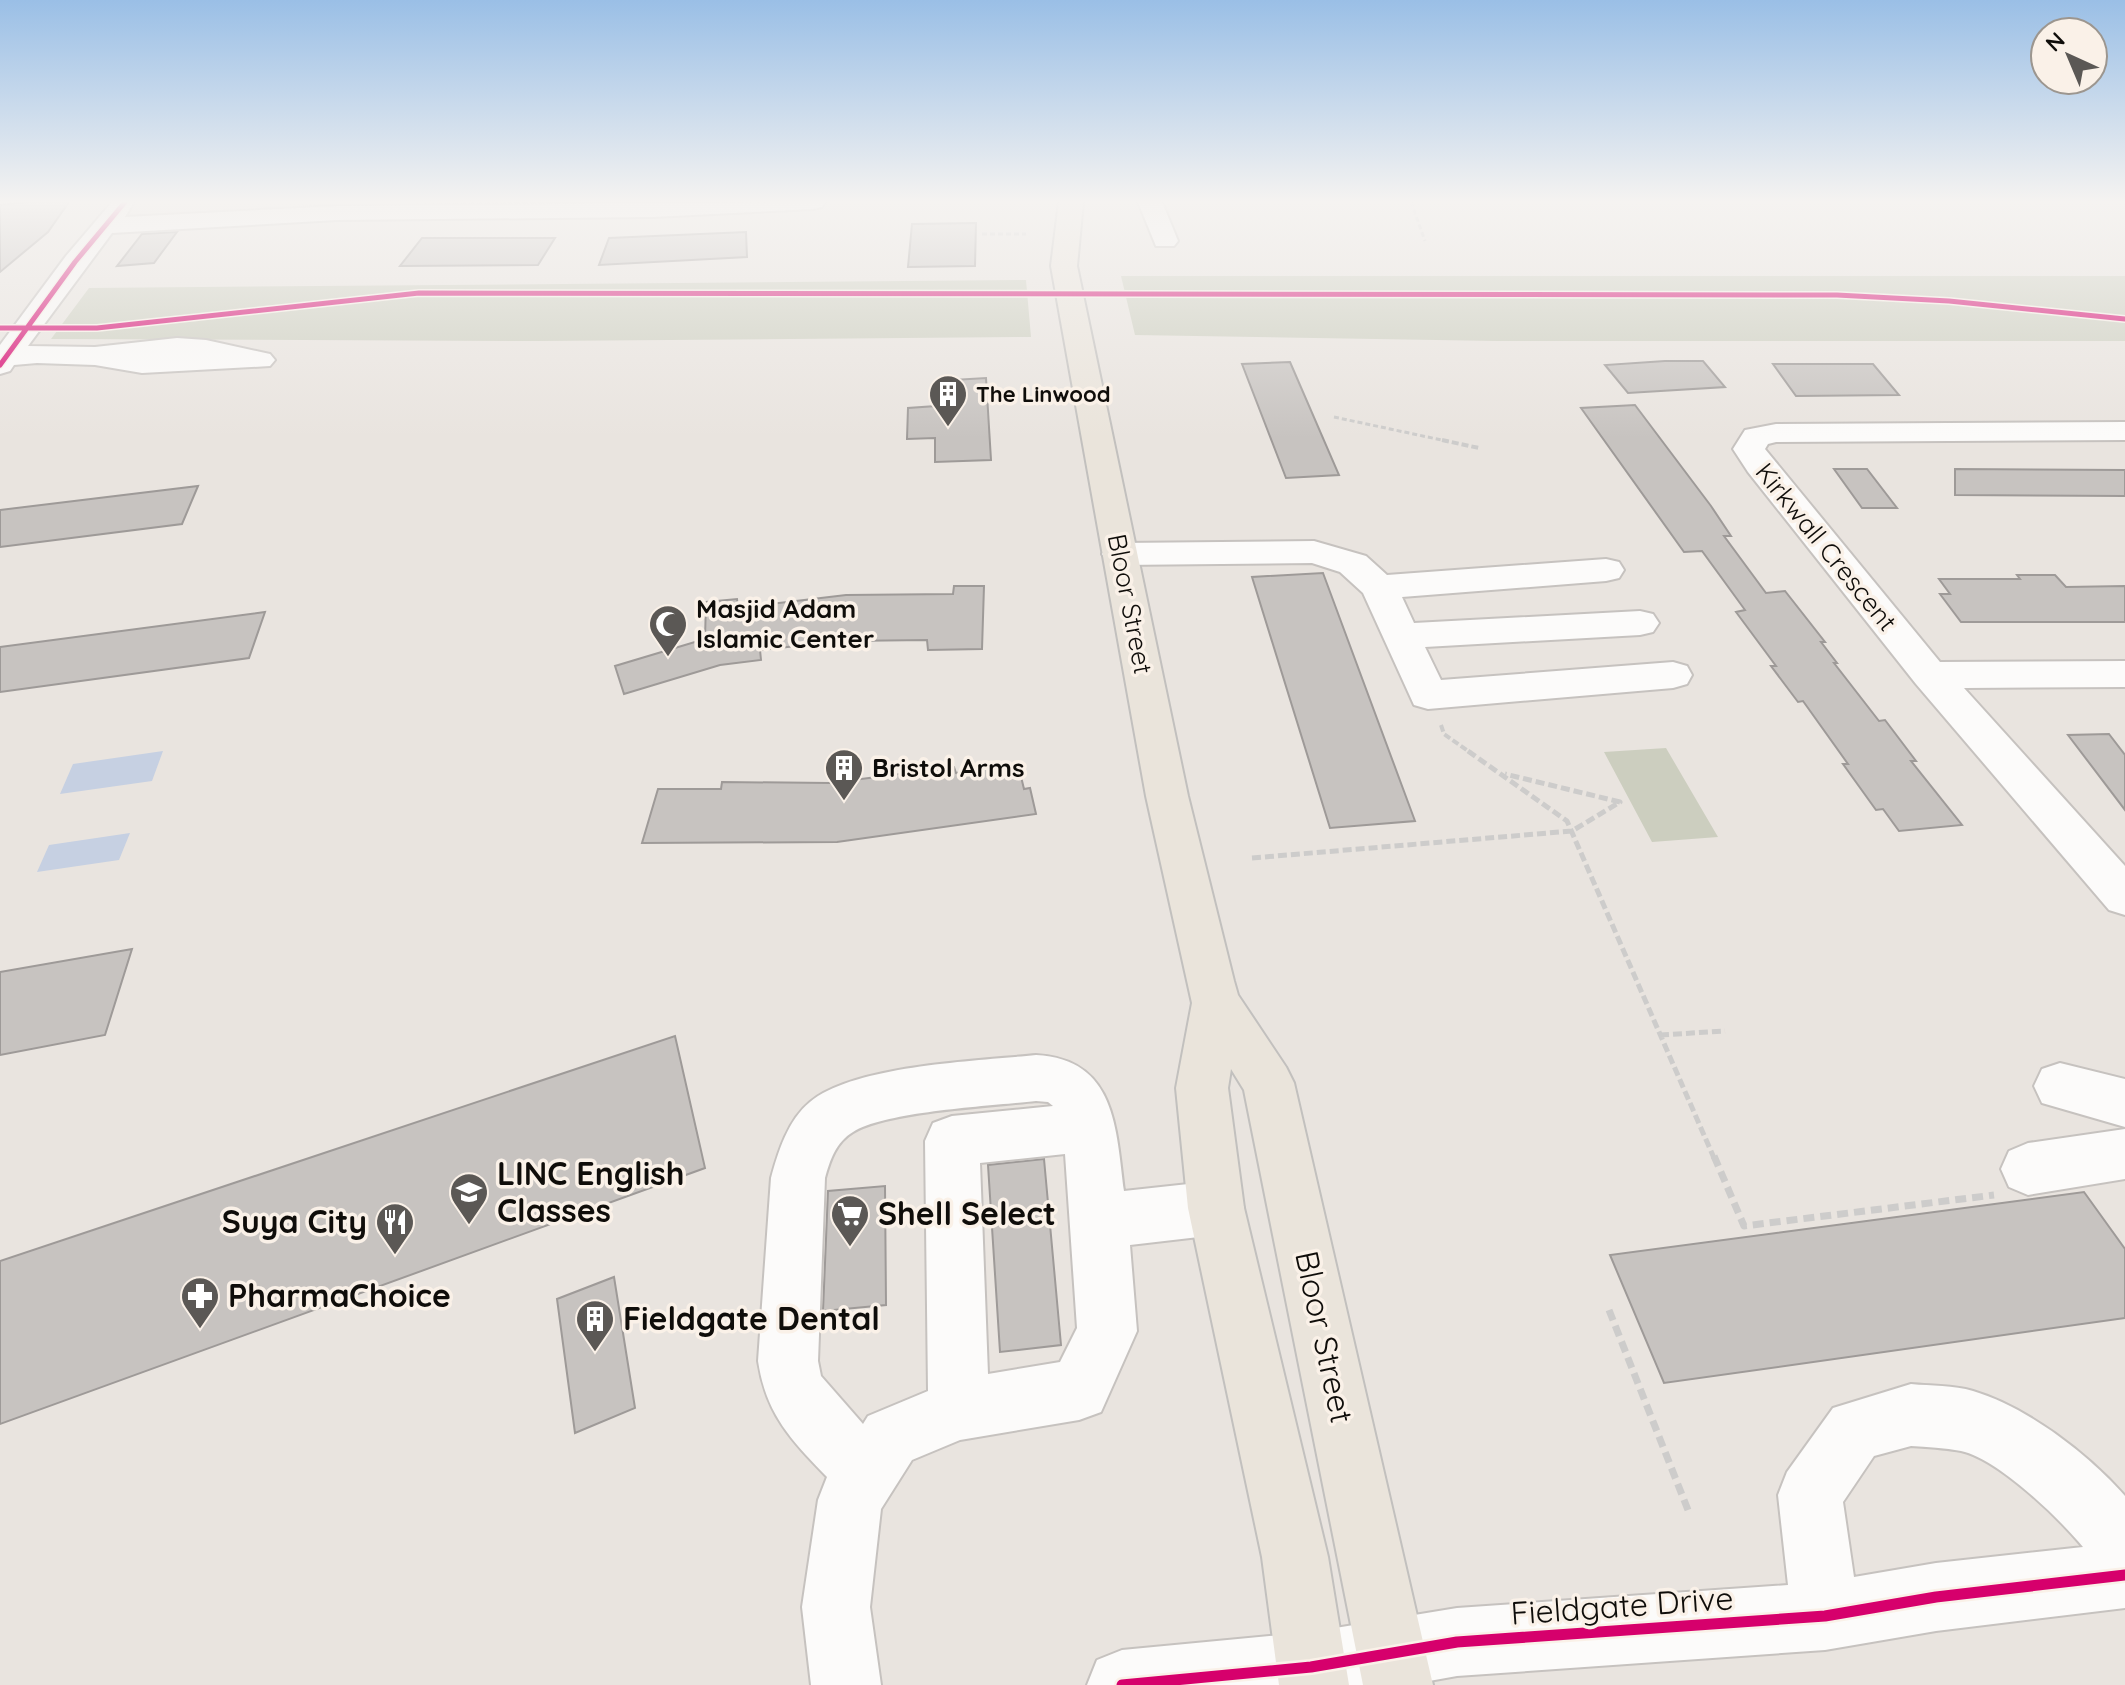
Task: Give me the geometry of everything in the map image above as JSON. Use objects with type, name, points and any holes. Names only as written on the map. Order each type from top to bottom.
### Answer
[{"type":"main road","name":"Bloor Street","points":[[1067,281],[1167,796],[1216,1003],[1268,1083],[1395,1669]]},
{"type":"main road","name":"Bloor Street","points":[[1216,1003],[1202,1088],[1216,1208],[1295,1557],[1313,1676]]},
{"type":"street","points":[[2,362],[63,281]]},
{"type":"street","points":[[2,362],[37,354],[95,356]]},
{"type":"street","name":"Kirkwall Crescent","points":[[2125,431],[1787,432],[1756,437],[1749,449],[1753,458],[1930,675],[2125,897]]},
{"type":"street","points":[[1120,554],[1314,552],[1353,564],[1379,587],[1428,695],[1673,675]]},
{"type":"street","points":[[1802,567],[1840,565]]},
{"type":"street","points":[[1379,587],[1606,570]]},
{"type":"street","points":[[1400,636],[1640,623]]},
{"type":"street","points":[[1930,675],[2125,674]]},
{"type":"street","points":[[846,1685],[836,1607],[850,1500],[890,1438],[959,1409],[1079,1390],[1107,1331],[1100,1221],[1084,1104],[1074,1091],[1051,1078],[868,1102],[835,1114],[817,1131],[803,1157],[798,1178],[788,1361],[793,1390],[821,1426],[867,1473]]},
{"type":"street","points":[[2060,1086],[2125,1103]]},
{"type":"street","points":[[959,1409],[952,1141],[1089,1127]]},
{"type":"street","points":[[2016,1181],[2125,1154]]},
{"type":"street","points":[[1100,1221],[1216,1208]]},
{"type":"street","points":[[1825,1616],[1810,1495],[1855,1430],[1911,1415],[1971,1421],[2027,1452],[2083,1497],[2125,1546]]},
{"type":"street","name":"Fieldgate Drive","points":[[1122,1685],[1395,1669],[1457,1642],[1825,1616],[1936,1597],[2125,1575]]},
{"type":"path","points":[[1334,417],[1479,448]]},
{"type":"path","points":[[1428,695],[1444,734],[1567,821],[1744,1226],[2016,1181]]},
{"type":"path","points":[[1252,858],[1572,831],[1620,802],[1501,773]]},
{"type":"path","points":[[1660,1035],[1725,1031]]},
{"type":"path","points":[[1609,1310],[1688,1510]]},
{"type":"shaded area","points":[[1026,281],[1031,337],[538,341],[51,339],[89,288]]},
{"type":"shaded area","points":[[1122,281],[2125,281],[2125,341],[1497,341],[1135,335]]},
{"type":"shaded area","points":[[1666,748],[1718,837],[1652,842],[1604,752]]},
{"type":"water","points":[[163,751],[152,781],[60,794],[73,764]]},
{"type":"water","points":[[130,833],[119,860],[37,872],[49,845]]},
{"type":"building","points":[[1703,361],[1725,387],[1628,393],[1605,365]]},
{"type":"building","points":[[1290,362],[1339,475],[1286,478],[1242,364]]},
{"type":"building","points":[[1773,364],[1873,364],[1899,395],[1796,396]]},
{"type":"building","name":"The Linwood","points":[[986,378],[991,460],[935,462],[935,438],[907,439],[908,408],[936,406],[936,381]]},
{"type":"building","points":[[1635,405],[1711,506],[1731,536],[1724,536],[1766,593],[1785,591],[1825,642],[1821,642],[1837,663],[1834,663],[1879,721],[1885,720],[1916,761],[1911,761],[1962,825],[1899,831],[1883,809],[1876,810],[1803,701],[1798,702],[1771,666],[1776,666],[1736,612],[1745,610],[1702,551],[1684,552],[1581,408]]},
{"type":"building","points":[[1834,469],[1867,469],[1897,508],[1862,508]]},
{"type":"building","points":[[1955,469],[2125,470],[2125,496],[1955,495]]},
{"type":"building","points":[[198,486],[182,524],[0,547],[0,510]]},
{"type":"building","points":[[1323,573],[1415,821],[1330,828],[1252,577]]},
{"type":"building","points":[[2017,575],[2055,575],[2066,587],[2125,586],[2125,622],[1961,622],[1940,594],[1950,594],[1939,579],[2020,579]]},
{"type":"building","points":[[954,586],[984,586],[982,649],[928,650],[927,640],[844,641],[760,650],[761,660],[720,665],[624,694],[615,666],[705,639],[706,602],[737,599],[738,608],[846,595],[953,594]]},
{"type":"building","points":[[265,612],[249,658],[0,692],[0,647]]},
{"type":"building","points":[[2109,734],[2125,755],[2125,810],[2068,735]]},
{"type":"building","name":"Bristol Arms","points":[[1018,764],[1024,789],[1030,788],[1036,814],[837,842],[642,843],[658,789],[721,789],[722,782],[830,783],[954,767],[956,773]]},
{"type":"building","points":[[132,949],[105,1035],[0,1055],[0,972]]},
{"type":"building","points":[[675,1036],[705,1168],[0,1424],[0,1261]]},
{"type":"building","points":[[1044,1159],[1061,1345],[1000,1352],[988,1165]]},
{"type":"building","name":"Shell Select","points":[[885,1186],[886,1305],[823,1311],[828,1191]]},
{"type":"building","points":[[2084,1192],[2125,1249],[2125,1318],[1664,1383],[1610,1255]]},
{"type":"building","name":"Fieldgate Dental","points":[[614,1277],[635,1408],[575,1433],[557,1299]]},
{"type":"cycle path","points":[[0,365],[61,281]]},
{"type":"cycle path","points":[[0,328],[97,328],[419,293],[1837,295],[1949,301],[2125,319]]},
{"type":"cycle path","points":[[1122,1685],[1311,1667],[1457,1642],[1825,1616],[1936,1597],[2125,1575]]},
{"type":"place","name":"The Linwood","points":[[948,428]]},
{"type":"place","name":"Masjid Adam Islamic Center","points":[[668,658]]},
{"type":"place","name":"Bristol Arms","points":[[844,802]]},
{"type":"place","name":"LINC English Classes","points":[[469,1226]]},
{"type":"place","name":"Shell Select","points":[[850,1248]]},
{"type":"place","name":"Suya City","points":[[395,1256]]},
{"type":"place","name":"PharmaChoice","points":[[200,1330]]},
{"type":"place","name":"Fieldgate Dental","points":[[595,1353]]}]
